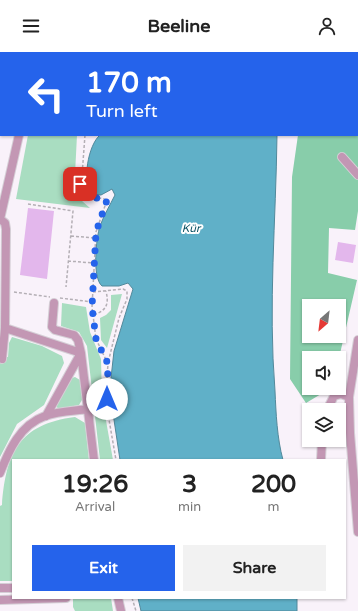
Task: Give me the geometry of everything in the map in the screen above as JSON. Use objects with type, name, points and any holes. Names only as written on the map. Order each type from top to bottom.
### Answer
[{"type":"street","points":[[2,359],[5,328],[4,290],[6,229],[5,223],[0,219],[19,136]]},
{"type":"street","points":[[342,157],[358,175]]},
{"type":"street","points":[[54,303],[52,327],[55,330],[74,335],[78,340],[94,459]]},
{"type":"street","points":[[5,328],[81,354]]},
{"type":"street","points":[[358,340],[349,397],[350,433],[358,532]]},
{"type":"street","points":[[46,416],[81,354]]},
{"type":"street","points":[[330,403],[334,396],[341,394],[349,397]]},
{"type":"street","points":[[0,472],[13,443],[35,421],[46,416],[88,409]]},
{"type":"street","points":[[320,459],[321,447]]},
{"type":"street","points":[[0,588],[12,588]]},
{"type":"street","points":[[0,600],[64,599]]},
{"type":"street","points":[[118,599],[121,611]]},
{"type":"path","points":[[84,136],[81,189],[83,193],[91,199],[107,200],[98,224],[95,238],[92,302],[96,339],[108,364]]},
{"type":"path","points":[[28,204],[73,210],[66,287]]},
{"type":"path","points":[[71,236],[95,238]]},
{"type":"path","points":[[68,261],[94,263]]},
{"type":"path","points":[[93,292],[123,289],[127,291],[128,295],[119,318],[108,364],[106,390],[107,408],[116,459]]},
{"type":"path","points":[[4,290],[92,302]]},
{"type":"path","points":[[93,315],[102,312],[106,308],[108,300],[106,291]]},
{"type":"path","points":[[132,599],[136,611]]},
{"type":"green space","points":[[28,136],[77,136],[74,194],[90,208],[16,199]]},
{"type":"green space","points":[[298,136],[358,136],[358,211],[355,230],[329,228],[328,273],[357,280],[346,328],[346,299],[302,299],[302,343],[342,343],[341,351],[302,351],[302,395],[319,395],[306,403],[290,379],[292,177]]},
{"type":"green space","points":[[122,294],[107,348],[101,340],[100,318],[111,310],[111,295]]},
{"type":"green space","points":[[62,303],[86,307],[90,332],[101,359],[102,398],[113,459],[100,459],[87,346],[79,332],[61,326]]},
{"type":"green space","points":[[12,337],[42,346],[62,356],[64,363],[44,405],[17,424],[0,457],[0,357],[8,357],[9,343]]},
{"type":"green space","points":[[75,377],[80,380],[83,398],[79,405],[58,409],[56,405],[72,378]]},
{"type":"green space","points":[[75,417],[85,423],[89,459],[12,459],[12,581],[0,581],[0,506],[2,505],[7,470],[12,456],[19,444],[28,434],[41,426]]},
{"type":"green space","points":[[73,599],[111,599],[113,611],[75,611],[73,607]]},
{"type":"water","name":"Kür","points":[[99,136],[277,136],[272,327],[276,417],[283,459],[120,459],[110,393],[111,378],[114,351],[133,289],[128,283],[119,286],[102,286],[97,275],[96,248],[100,226],[115,195],[112,189],[101,195],[91,194],[88,188],[88,164],[92,147]]},
{"type":"water","points":[[138,599],[297,599],[297,611],[141,611]]},
{"type":"building","points":[[28,208],[54,211],[47,279],[20,275]]},
{"type":"building","points":[[338,242],[356,245],[353,263],[335,260]]},
{"type":"route","points":[[80,184],[83,193],[91,199],[103,198],[107,200],[107,204],[96,232],[92,307],[96,339],[108,364],[106,390],[107,399]]}]
